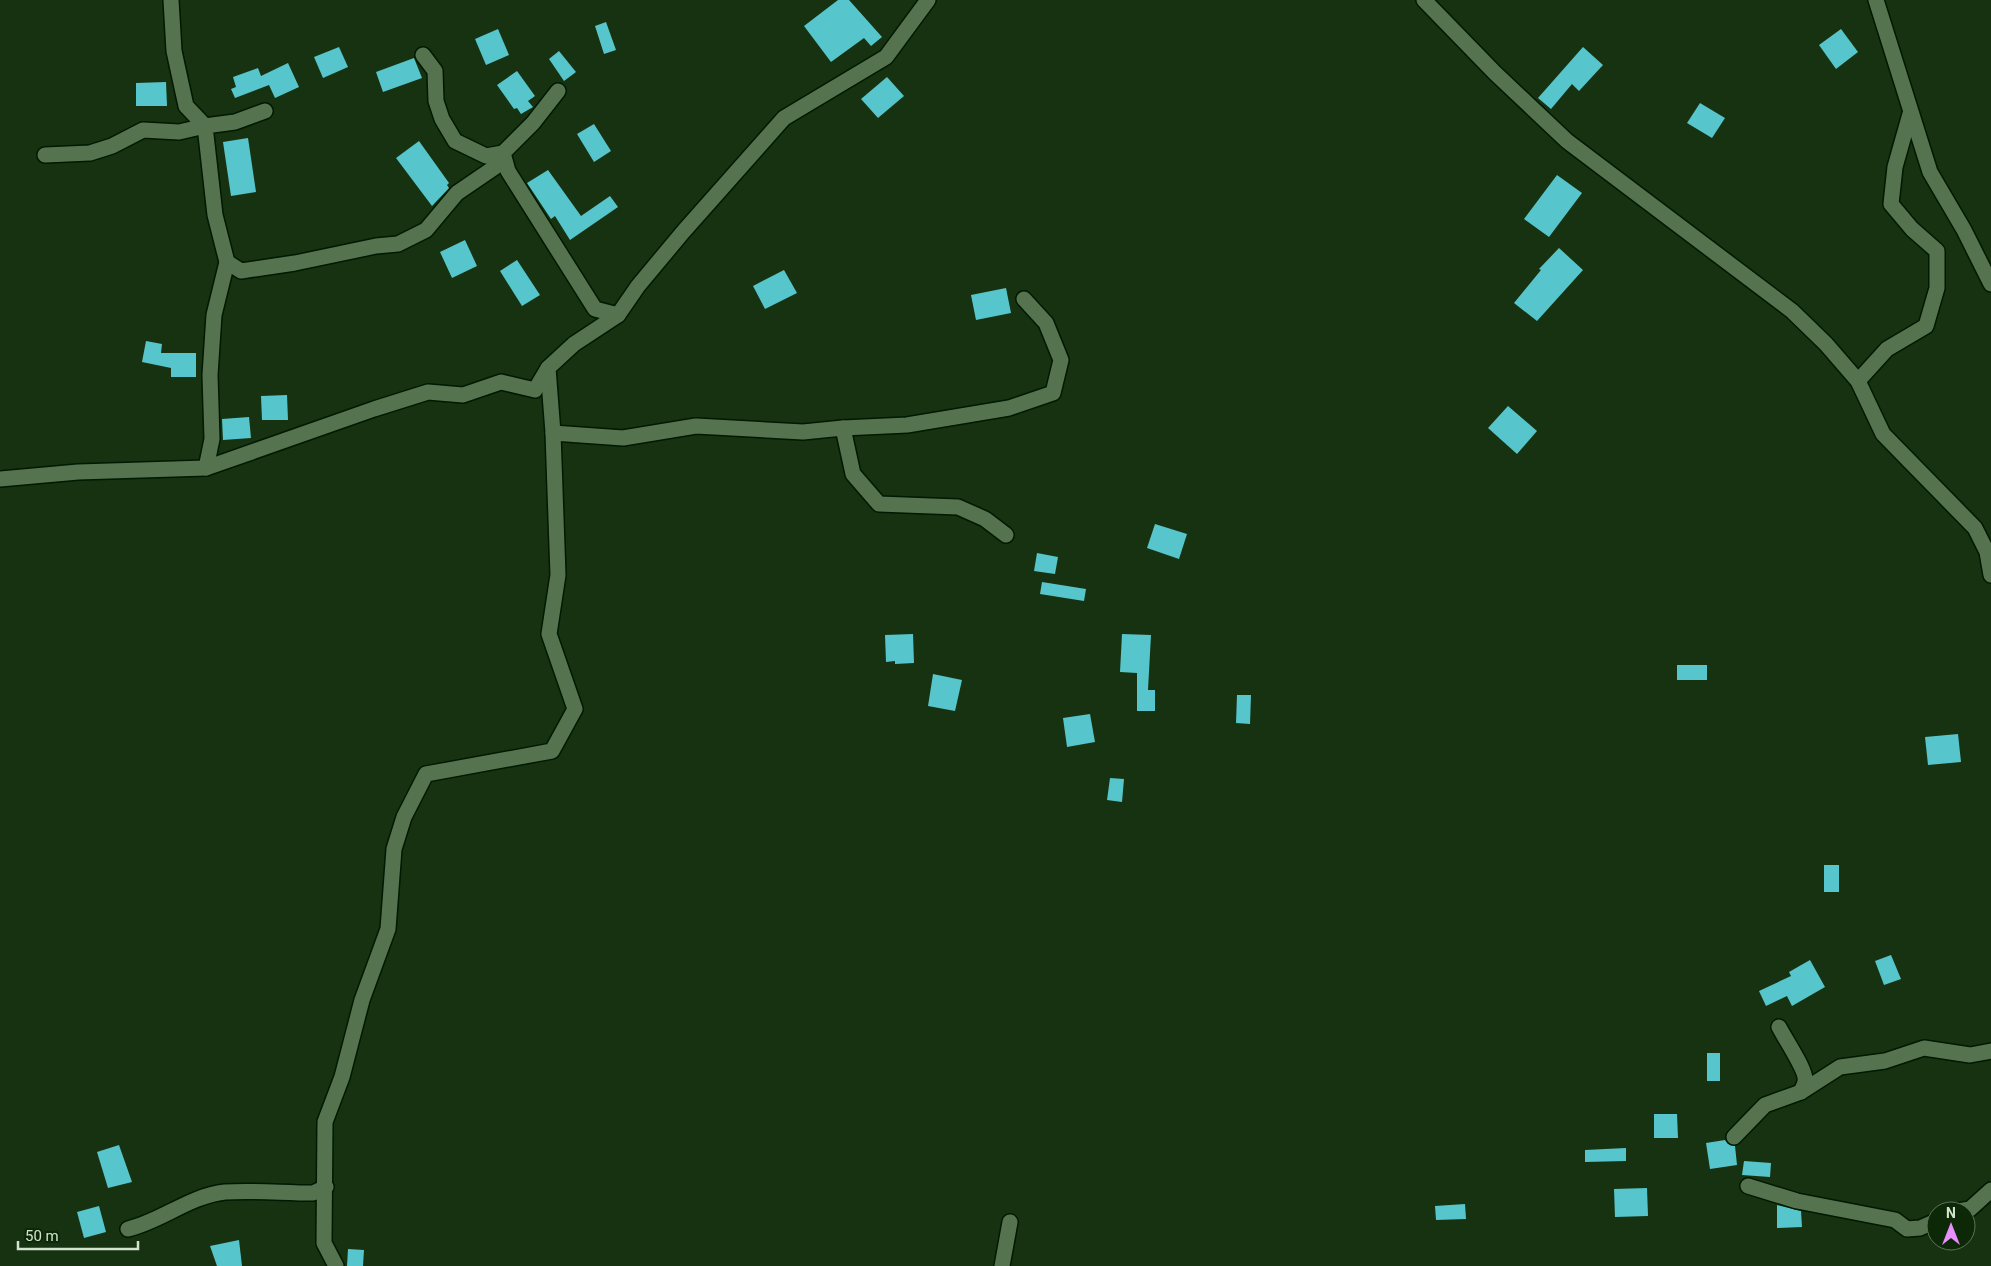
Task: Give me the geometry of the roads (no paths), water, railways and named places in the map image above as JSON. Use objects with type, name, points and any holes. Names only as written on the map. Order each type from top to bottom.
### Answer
[{"type":"street","points":[[171,0],[174,51],[186,106],[205,126],[215,215],[227,262],[214,315],[210,375],[212,440],[206,468]]},
{"type":"street","points":[[0,479],[78,472],[206,468],[428,392],[464,395],[501,382],[536,390],[548,368],[574,344],[618,315],[638,286],[683,232],[784,118],[886,57],[928,0]]},
{"type":"street","points":[[1424,0],[1495,73],[1567,141],[1792,311],[1826,344],[1858,381],[1883,434],[1975,528],[1987,552],[1991,575]]},
{"type":"street","points":[[1876,0],[1910,114],[1930,172],[1964,230],[1991,284]]},
{"type":"street","points":[[423,55],[435,71],[436,100],[442,119],[455,141],[486,156],[503,153]]},
{"type":"street","points":[[227,262],[241,271],[305,261],[376,246],[398,244],[426,230],[457,193],[498,166],[503,153],[533,123],[558,92]]},
{"type":"street","points":[[45,154],[90,153],[112,146],[143,130],[179,132],[234,122],[265,111]]},
{"type":"street","points":[[1858,381],[1887,349],[1926,326],[1937,288],[1937,251],[1912,229],[1891,204],[1895,167],[1910,114]]},
{"type":"street","points":[[503,153],[508,171],[595,309],[618,315]]},
{"type":"street","points":[[553,433],[623,438],[696,426],[803,432],[907,424],[1009,408],[1053,393],[1061,360],[1046,323],[1024,299]]},
{"type":"street","points":[[336,1266],[324,1243],[326,1187],[325,1122],[342,1077],[362,1000],[388,929],[394,850],[404,817],[426,774],[552,751],[575,709],[549,634],[558,575],[553,433],[548,368]]},
{"type":"street","points":[[843,428],[854,474],[879,504],[958,507],[985,519],[1006,535]]},
{"type":"street","points":[[1780,1027],[1791,1051],[1803,1068],[1806,1081],[1801,1092]]},
{"type":"street","points":[[1734,1137],[1765,1105],[1801,1092],[1840,1067],[1885,1061],[1924,1048],[1970,1055],[1991,1051]]},
{"type":"street","points":[[1748,1186],[1797,1201],[1895,1220],[1907,1229],[1926,1225]]},
{"type":"street","points":[[128,1229],[146,1225],[176,1207],[224,1192],[313,1193],[326,1187]]},
{"type":"street","points":[[1976,1204],[1991,1190]]},
{"type":"street","points":[[1002,1266],[1010,1222]]}]
